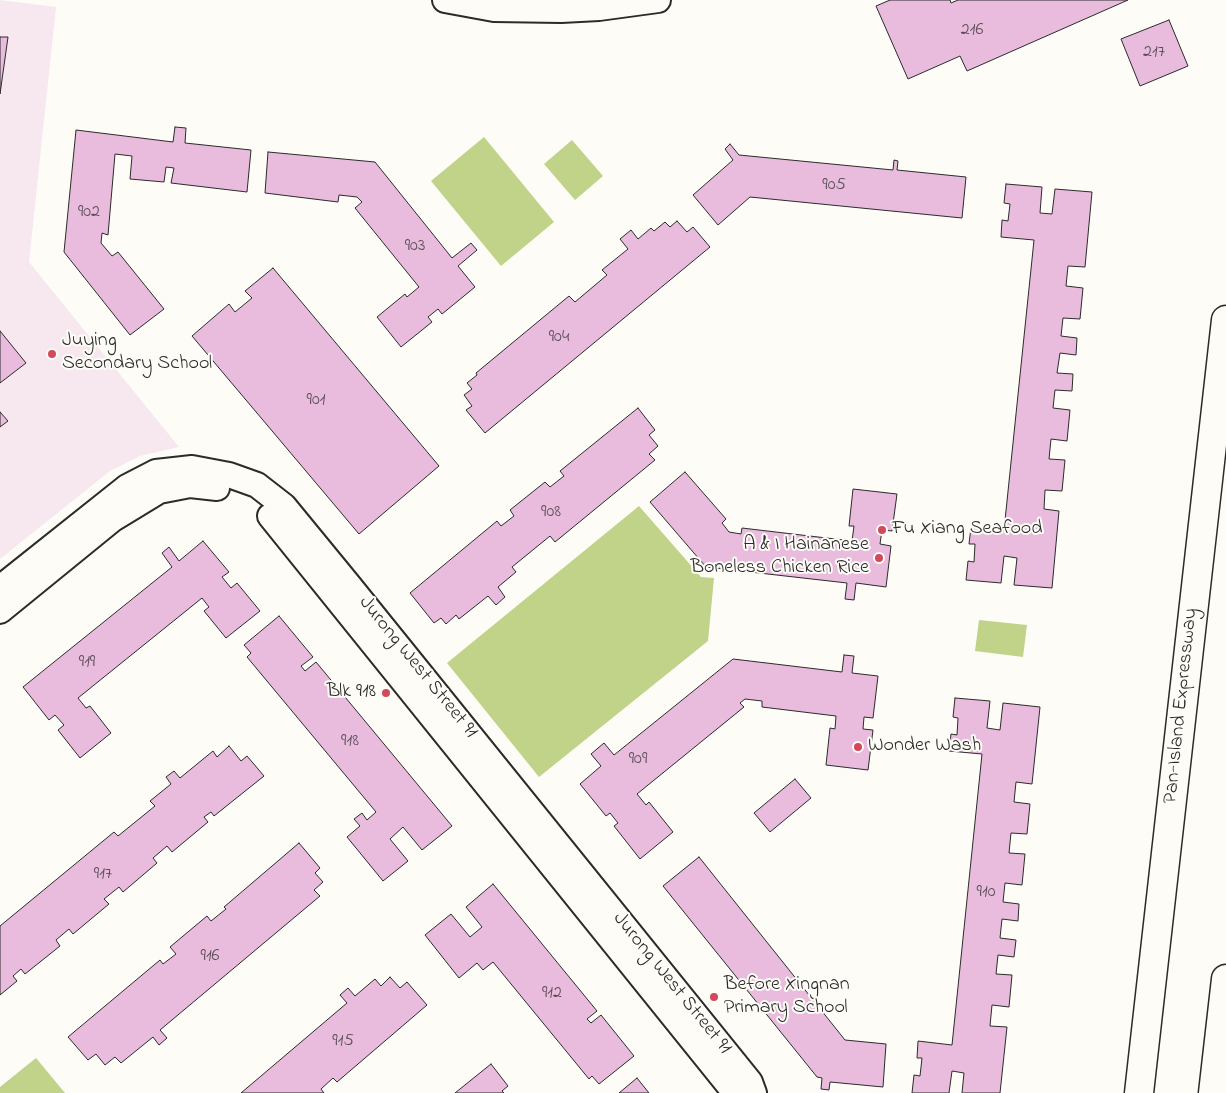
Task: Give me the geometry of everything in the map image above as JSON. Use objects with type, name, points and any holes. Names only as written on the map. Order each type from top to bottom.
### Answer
[{"type":"highway","name":"Pan-Island Expressway","points":[[1140,1093],[1226,320]]},
{"type":"highway","name":"Pan-Island Expressway","points":[[1140,1093],[1226,329]]},
{"type":"highway","points":[[1214,1093],[1226,979]]},
{"type":"street","points":[[445,0],[494,9],[561,10],[599,8],[658,0]]},
{"type":"street","name":"Jurong West Street 91","points":[[0,588],[127,487],[156,472],[192,468],[229,475],[257,485],[284,506],[348,584],[750,1082],[754,1093]]},
{"type":"street","name":"Jurong West Street 91","points":[[0,610],[113,519],[159,491],[190,485],[220,488],[248,498],[280,527],[735,1093]]},
{"type":"shaded area","name":"Juying Secondary School","points":[[0,0],[56,7],[29,262],[179,447],[140,456],[110,471],[0,559]]},
{"type":"green space","points":[[484,137],[554,222],[501,266],[431,181]]},
{"type":"green space","points":[[572,140],[603,176],[575,200],[544,164]]},
{"type":"green space","points":[[639,506],[701,577],[714,578],[708,641],[539,777],[447,663]]},
{"type":"green space","points":[[979,620],[1027,625],[1023,657],[975,651]]},
{"type":"green space","points":[[36,1058],[65,1093],[0,1093],[0,1087]]},
{"type":"building","points":[[890,0],[950,0],[951,3],[958,0],[1128,0],[967,71],[960,56],[908,79],[876,6]]},
{"type":"building","points":[[1169,20],[1188,66],[1140,86],[1121,39]]},
{"type":"building","points":[[0,37],[8,37],[0,94]]},
{"type":"building","points":[[175,127],[186,128],[185,143],[251,150],[247,192],[171,183],[174,168],[166,167],[164,182],[130,179],[132,156],[115,154],[108,235],[102,233],[101,243],[112,256],[118,252],[164,309],[130,335],[64,252],[76,130],[173,142]]},
{"type":"building","points":[[730,144],[739,155],[893,170],[894,160],[898,161],[897,170],[966,177],[962,218],[750,197],[718,225],[693,195],[733,160],[725,149]]},
{"type":"building","points":[[268,152],[375,162],[452,258],[471,243],[477,250],[458,266],[475,287],[442,314],[438,309],[428,317],[432,322],[401,347],[377,317],[405,294],[407,297],[419,287],[355,208],[362,202],[357,197],[339,195],[338,202],[265,193]]},
{"type":"building","points":[[1006,184],[1042,187],[1040,213],[1052,214],[1055,189],[1092,192],[1085,267],[1068,266],[1066,286],[1083,288],[1080,319],[1063,318],[1061,336],[1077,338],[1076,355],[1060,353],[1057,373],[1073,374],[1072,391],[1055,390],[1053,408],[1070,410],[1067,441],[1051,439],[1049,459],[1065,460],[1062,491],[1045,490],[1044,509],[1059,511],[1052,588],[1014,585],[1017,558],[1004,556],[1001,583],[966,580],[968,561],[974,562],[975,544],[969,544],[971,527],[1004,530],[1034,240],[1001,237],[1002,220],[1008,221],[1010,204],[1004,203]]},
{"type":"building","points":[[677,221],[687,232],[693,227],[710,247],[485,433],[466,410],[472,406],[464,395],[472,389],[467,383],[477,375],[476,373],[569,296],[575,302],[607,275],[602,270],[628,249],[620,239],[631,230],[638,239],[651,228],[654,231],[665,222],[670,227]]},
{"type":"building","points":[[273,268],[439,466],[359,534],[192,336],[229,304],[235,312],[252,298],[245,291]]},
{"type":"building","name":"Juying Secondary School","points":[[0,331],[26,363],[0,383]]},
{"type":"building","points":[[638,408],[655,430],[649,435],[658,446],[649,454],[655,460],[555,542],[550,536],[512,567],[516,572],[498,587],[505,597],[496,605],[488,596],[459,619],[456,615],[446,624],[441,618],[434,623],[410,593],[497,521],[501,526],[514,516],[510,510],[545,482],[550,487],[564,476],[560,471]]},
{"type":"building","points":[[0,412],[8,421],[0,427]]},
{"type":"building","points":[[685,472],[726,519],[722,523],[729,532],[741,534],[742,528],[852,541],[854,526],[849,526],[853,489],[897,494],[892,531],[882,530],[880,544],[891,546],[886,587],[856,583],[854,600],[845,599],[847,583],[706,567],[650,502]]},
{"type":"building","points":[[203,541],[229,572],[222,577],[231,588],[237,583],[260,611],[226,638],[204,611],[209,607],[202,598],[78,698],[86,708],[90,706],[111,733],[80,758],[58,730],[64,725],[55,715],[49,720],[23,687],[172,567],[162,553],[169,547],[179,561]]},
{"type":"building","points":[[279,616],[313,657],[301,666],[305,671],[316,662],[452,826],[422,850],[403,827],[390,839],[408,861],[383,881],[347,837],[360,826],[354,819],[362,813],[367,820],[376,812],[247,657],[251,653],[244,645]]},
{"type":"building","points":[[844,655],[854,656],[852,673],[878,676],[873,718],[864,717],[863,729],[873,730],[868,770],[826,765],[830,728],[835,729],[836,716],[762,707],[762,701],[745,699],[740,703],[744,707],[637,794],[646,805],[649,802],[673,832],[640,859],[614,826],[618,823],[610,813],[606,816],[580,784],[601,766],[591,754],[604,743],[614,755],[733,659],[842,672]]},
{"type":"building","points":[[955,698],[990,701],[987,728],[1000,730],[1003,703],[1040,707],[1032,784],[1016,782],[1014,802],[1030,804],[1027,834],[1011,833],[1009,853],[1025,854],[1022,885],[1005,883],[1003,902],[1019,904],[1018,921],[1002,919],[1000,938],[1016,940],[1014,957],[998,955],[996,974],[1012,975],[1009,1007],[992,1005],[990,1026],[1007,1027],[1000,1093],[962,1093],[964,1073],[952,1071],[949,1093],[912,1093],[914,1075],[920,1076],[922,1058],[917,1058],[918,1041],[952,1045],[982,754],[949,751],[951,734],[957,735],[958,718],[953,717]]},
{"type":"building","points":[[229,746],[241,761],[247,756],[264,776],[214,816],[211,812],[204,817],[208,822],[172,852],[167,846],[153,858],[157,863],[123,892],[119,887],[104,899],[109,904],[73,934],[69,929],[56,940],[60,946],[25,974],[21,969],[13,976],[17,981],[0,995],[0,926],[114,832],[118,836],[155,806],[150,801],[171,784],[166,777],[174,771],[180,778],[213,751],[217,757]]},
{"type":"building","points":[[795,779],[811,798],[770,832],[754,813]]},
{"type":"building","points":[[299,843],[320,868],[315,873],[323,882],[314,890],[320,896],[160,1030],[167,1038],[159,1045],[153,1037],[121,1063],[115,1057],[105,1065],[96,1054],[88,1060],[68,1037],[160,960],[163,964],[176,954],[170,947],[207,916],[211,921],[226,909],[224,907]]},
{"type":"building","points":[[699,857],[845,1040],[886,1044],[883,1087],[830,1082],[829,1090],[821,1089],[822,1078],[817,1077],[663,886]]},
{"type":"building","points":[[493,884],[597,1011],[587,1019],[591,1023],[601,1015],[634,1056],[599,1084],[592,1076],[589,1079],[493,962],[483,970],[477,963],[459,978],[425,935],[451,914],[470,937],[482,927],[466,907]]},
{"type":"building","points":[[390,977],[400,988],[407,982],[427,1005],[337,1082],[333,1078],[321,1089],[324,1093],[241,1093],[347,1003],[340,995],[348,988],[355,996],[375,979],[381,986]]},
{"type":"building","points":[[491,1064],[508,1086],[502,1091],[504,1093],[455,1093]]},
{"type":"building","points":[[637,1078],[649,1093],[619,1093]]},
{"type":"place","name":"Juying Secondary School","points":[[52,354]]},
{"type":"place","name":"Fu Xiang Seafood","points":[[882,530]]},
{"type":"place","name":"A & I Hainanese Boneless Chicken Rice","points":[[879,558]]},
{"type":"place","name":"Blk 918","points":[[386,693]]},
{"type":"place","name":"Wonder Wash","points":[[858,747]]},
{"type":"place","name":"Before Xingnan Primary School","points":[[714,997]]}]
